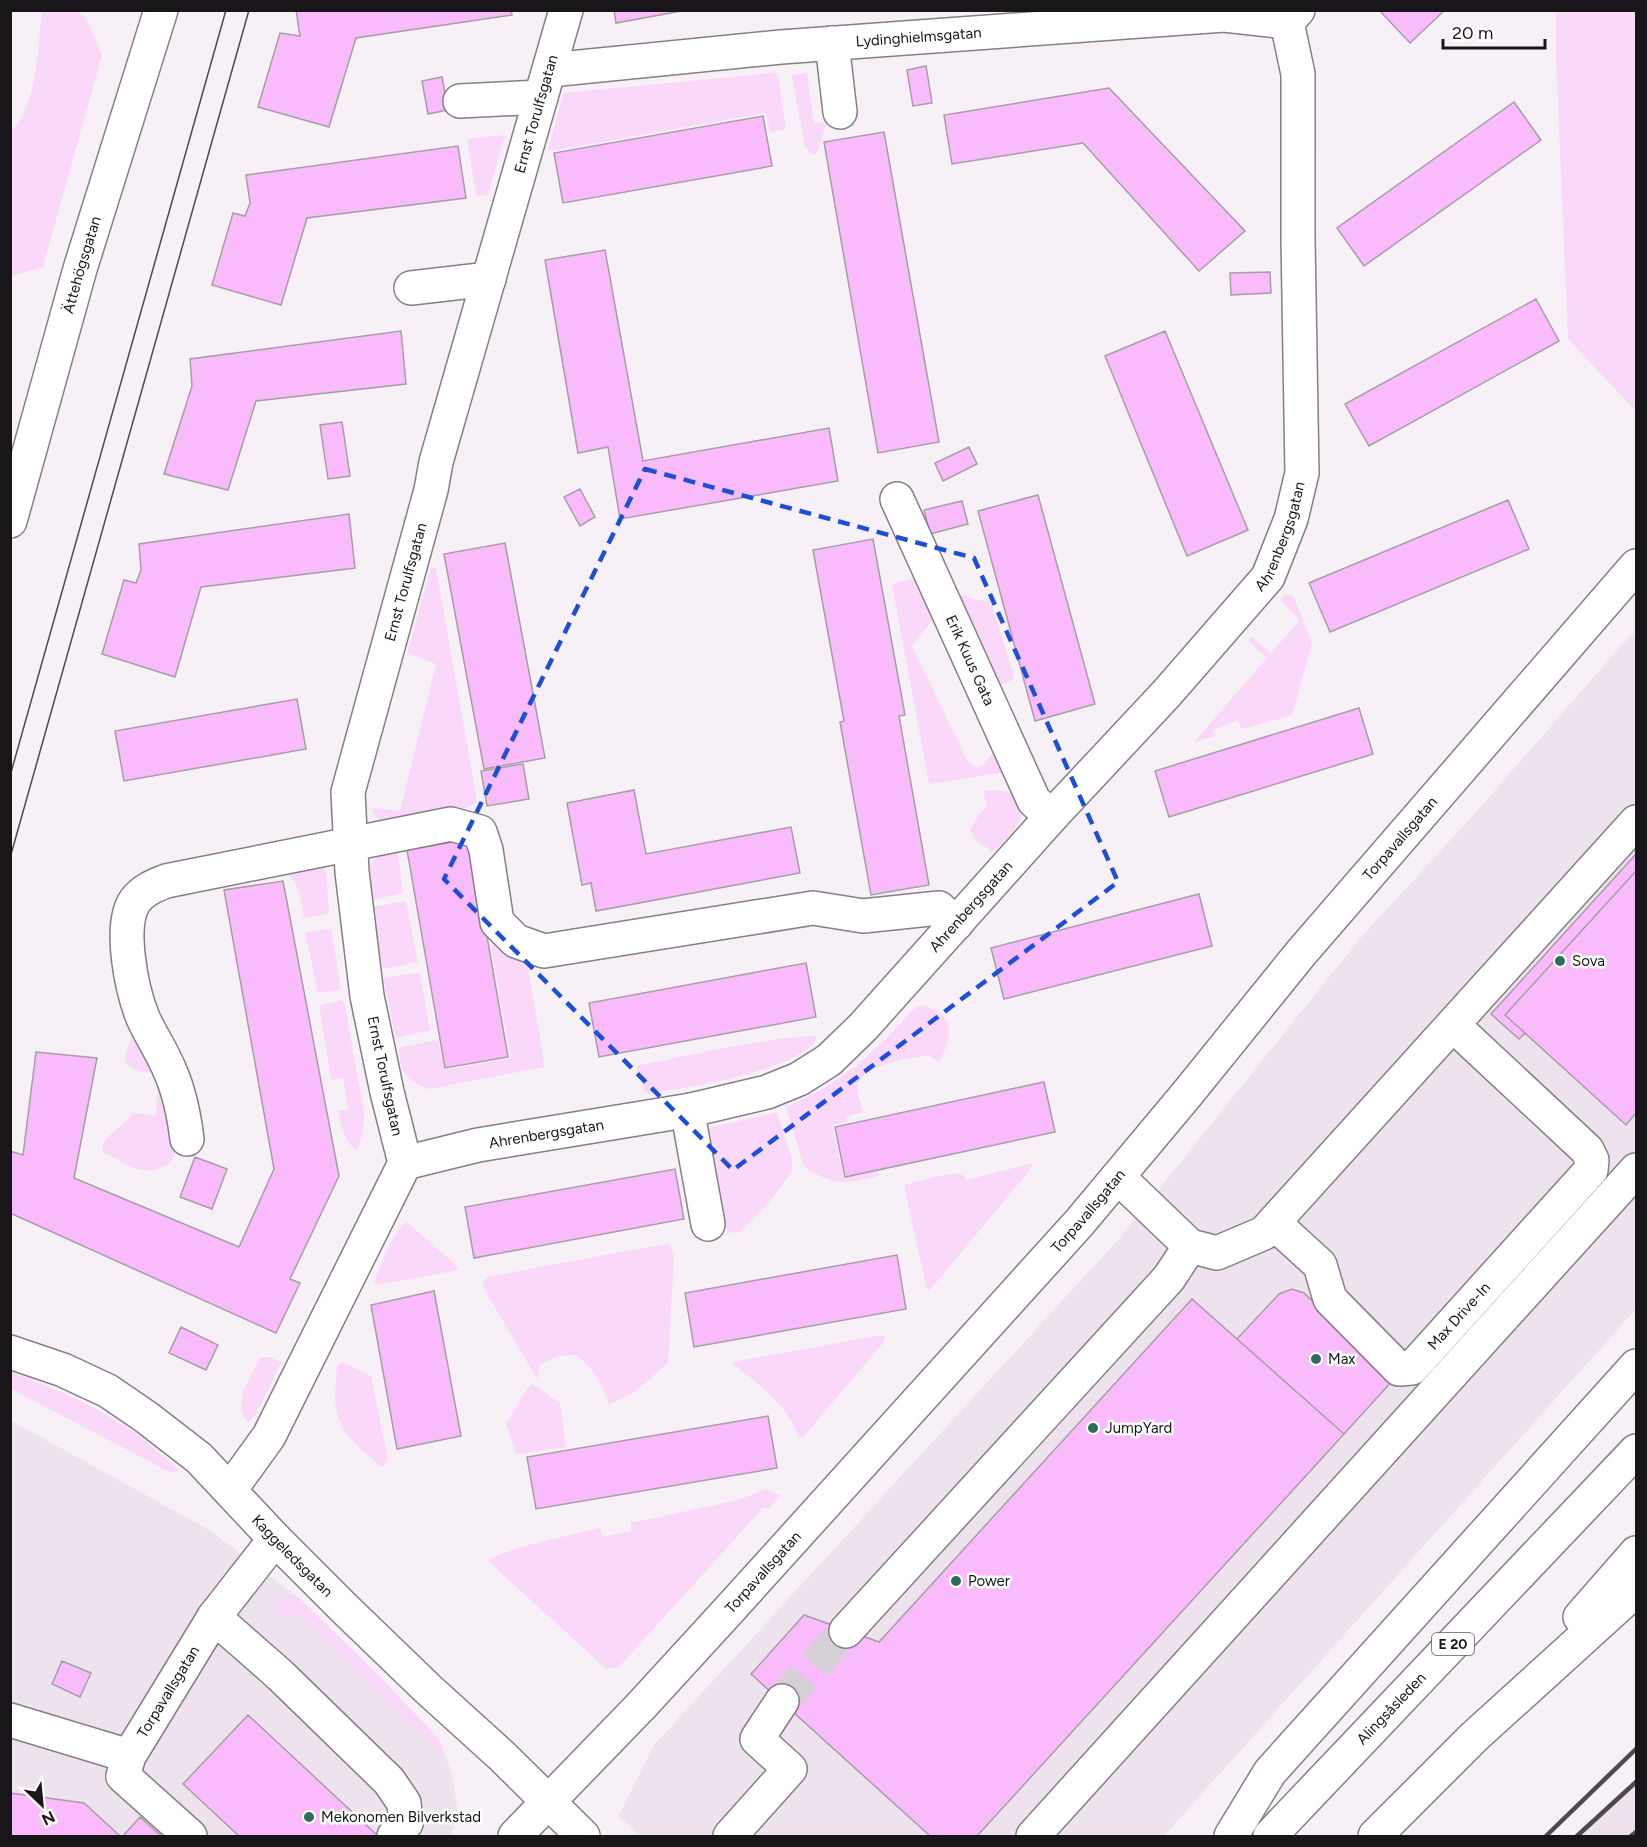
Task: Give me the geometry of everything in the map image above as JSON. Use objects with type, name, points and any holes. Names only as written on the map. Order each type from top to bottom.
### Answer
[{"type":"main road","name":"Ättehögsgatan","points":[[10,521],[80,269],[161,10]]},
{"type":"main road","name":"Ernst Torulfsgatan","points":[[405,1163],[367,996],[350,845],[348,792],[431,490],[436,462],[566,10]]},
{"type":"main road","name":"Lydinghielmsgatan","points":[[460,101],[546,84],[832,43],[1181,15],[1293,16]]},
{"type":"main road","name":"Ahrenbergsgatan","points":[[405,1163],[478,1145],[692,1110],[767,1092],[800,1079],[829,1060],[863,1027],[1052,816],[1167,693],[1268,577],[1292,519],[1302,473],[1298,74],[1293,16]]},
{"type":"main road","points":[[832,43],[840,112]]},
{"type":"main road","points":[[411,288],[489,279]]},
{"type":"main road","name":"Erik Kuus Gata","points":[[897,500],[1034,801],[1052,816]]},
{"type":"main road","name":"Torpavallsgatan","points":[[515,1836],[729,1610],[1079,1223],[1301,953],[1636,566]]},
{"type":"main road","points":[[1118,1177],[1190,1246],[1217,1253],[1264,1233],[1636,822]]},
{"type":"main road","points":[[187,1138],[182,1105],[171,1074],[144,1019],[133,989],[128,938],[129,913],[134,902],[140,894],[166,881],[452,824],[480,832],[486,850],[497,922],[516,941],[544,951],[813,908],[864,916],[939,908],[956,924]]},
{"type":"main road","name":"Max Drive-In","points":[[1274,1223],[1320,1265],[1330,1299],[1399,1369],[1412,1368],[1591,1170],[1592,1160],[1587,1150],[1453,1024]]},
{"type":"main road","points":[[692,1110],[690,1125],[708,1224]]},
{"type":"main road","points":[[230,1490],[269,1436],[405,1163]]},
{"type":"main road","points":[[1033,1836],[1636,1170]]},
{"type":"main road","points":[[846,1631],[1169,1278],[1190,1246]]},
{"type":"main road","name":"Kaggeledsgatan","points":[[10,1352],[63,1370],[108,1391],[146,1416],[199,1458],[275,1539],[428,1689],[503,1756],[583,1836]]},
{"type":"main road","points":[[1231,1836],[1270,1772],[1636,1366]]},
{"type":"main road","name":"Alingsåsleden","points":[[1270,1836],[1636,1451]]},
{"type":"main road","name":"Torpavallsgatan","points":[[190,1836],[123,1776],[129,1756],[214,1617],[275,1539]]},
{"type":"main road","points":[[1474,1737],[1636,1552]]},
{"type":"main road","points":[[1375,1836],[1474,1737],[1636,1590]]},
{"type":"main road","points":[[214,1617],[280,1675],[389,1781],[404,1803],[406,1823],[394,1836]]},
{"type":"main road","points":[[730,1836],[790,1769],[757,1739],[782,1701]]},
{"type":"main road","points":[[10,1720],[129,1756]]},
{"type":"highlighted area","points":[[645,469],[974,558],[1118,882],[733,1170],[444,879]]},
{"type":"shaded area","points":[[43,10],[77,11],[86,18],[102,55],[43,267],[11,276],[11,131],[24,113],[32,90]]},
{"type":"shaded area","points":[[1556,11],[1636,11],[1636,411],[1568,339]]},
{"type":"shaded area","points":[[807,72],[814,124],[827,122],[815,155],[805,148],[792,76]]},
{"type":"shaded area","points":[[778,74],[786,129],[770,132],[766,113],[551,151],[548,149],[564,93]]},
{"type":"shaded area","points":[[505,135],[488,195],[479,196],[476,193],[467,139]]},
{"type":"shaded area","points":[[431,567],[436,568],[477,801],[470,807],[386,823],[380,822],[372,811],[374,808],[400,811],[436,664],[409,654],[408,650]]},
{"type":"shaded area","points":[[914,578],[933,619],[912,646],[968,762],[977,768],[983,765],[994,751],[1006,772],[929,784],[892,584]]},
{"type":"shaded area","points":[[951,590],[973,599],[991,602],[1013,673],[1013,680],[997,686]]},
{"type":"shaded area","points":[[1284,595],[1294,597],[1312,643],[1293,712],[1287,717],[1241,729],[1238,720],[1213,730],[1215,736],[1194,742],[1267,658],[1248,641],[1252,637],[1271,653],[1299,621],[1282,601],[1281,598]]},
{"type":"shaded area","points":[[1636,631],[1636,1309],[1164,1836],[640,1836],[619,1816],[655,1744],[1118,1240],[1363,935],[1469,820]]},
{"type":"shaded area","points":[[997,790],[1016,793],[1021,811],[1020,819],[1011,834],[991,853],[989,849],[976,841],[970,829],[980,813],[987,807],[983,791]]},
{"type":"shaded area","points":[[397,847],[403,893],[372,900],[368,879],[370,866],[373,860]]},
{"type":"shaded area","points":[[323,866],[326,872],[329,910],[327,914],[304,918],[301,899],[295,883],[286,873]]},
{"type":"shaded area","points":[[406,901],[418,962],[383,969],[373,909]]},
{"type":"shaded area","points":[[331,929],[341,990],[318,993],[305,932]]},
{"type":"shaded area","points":[[492,934],[527,963],[544,1067],[429,1089],[421,1086],[409,1079],[403,1070],[398,1049],[401,1047],[438,1040],[445,1070],[511,1058],[492,953]]},
{"type":"shaded area","points":[[420,974],[430,1030],[396,1038],[383,978]]},
{"type":"shaded area","points":[[341,1000],[345,1004],[362,1097],[363,1130],[356,1151],[346,1137],[340,1122],[338,1111],[348,1109],[343,1078],[331,1080],[320,1011],[321,1005]]},
{"type":"shaded area","points":[[923,1005],[942,1015],[947,1021],[949,1035],[940,1061],[930,1056],[913,1058],[890,1063],[869,1072],[858,1084],[863,1112],[846,1117],[848,1122],[832,1125],[844,1178],[878,1171],[879,1176],[840,1182],[823,1178],[804,1167],[786,1107],[840,1078],[869,1055],[912,1011]]},
{"type":"shaded area","points":[[133,1034],[156,1072],[139,1071],[125,1062],[125,1055]]},
{"type":"shaded area","points":[[813,1036],[817,1038],[807,1049],[789,1059],[738,1076],[684,1088],[645,1093],[636,1066],[747,1044]]},
{"type":"shaded area","points":[[163,1082],[177,1146],[171,1162],[153,1170],[137,1169],[105,1153],[102,1150],[106,1140],[133,1113],[156,1116],[158,1086]]},
{"type":"shaded area","points":[[777,1112],[792,1159],[792,1172],[767,1205],[740,1232],[732,1233],[724,1227],[708,1128]]},
{"type":"shaded area","points":[[1033,1163],[1026,1175],[929,1291],[927,1290],[904,1185],[933,1177],[962,1173],[967,1180]]},
{"type":"shaded area","points":[[407,1222],[457,1266],[458,1270],[382,1284],[374,1283],[392,1240]]},
{"type":"shaded area","points":[[665,1244],[670,1245],[674,1256],[668,1363],[636,1391],[609,1405],[597,1377],[576,1355],[557,1356],[540,1365],[537,1379],[483,1287],[483,1282],[487,1277]]},
{"type":"shaded area","points":[[885,1336],[884,1342],[803,1437],[799,1437],[794,1425],[772,1396],[733,1362]]},
{"type":"shaded area","points":[[261,1357],[270,1357],[281,1362],[257,1413],[248,1423],[241,1407],[242,1398]]},
{"type":"shaded area","points":[[342,1362],[371,1376],[388,1459],[382,1467],[353,1441],[340,1423],[335,1399],[336,1371]]},
{"type":"shaded area","points":[[11,1372],[103,1413],[138,1436],[179,1470],[172,1473],[11,1389]]},
{"type":"shaded area","points":[[533,1384],[560,1403],[566,1447],[516,1454],[506,1424],[528,1387]]},
{"type":"shaded area","points":[[10,1420],[211,1531],[301,1600],[440,1740],[452,1774],[458,1813],[451,1836],[11,1836]]},
{"type":"shaded area","points":[[766,1489],[780,1495],[769,1508],[763,1508],[618,1668],[606,1669],[487,1560],[529,1545],[600,1528],[603,1537],[631,1531],[631,1523],[738,1500]]},
{"type":"shaded area","points":[[285,1595],[294,1595],[301,1600],[378,1675],[439,1740],[445,1758],[305,1619],[275,1615],[273,1609],[279,1599]]},
{"type":"shaded area","points":[[1636,1780],[1636,1836],[1578,1836]]},
{"type":"building","points":[[296,10],[511,10],[512,15],[356,38],[329,127],[258,107],[280,33],[300,36]]},
{"type":"building","points":[[614,10],[687,10],[616,23]]},
{"type":"building","points":[[1379,10],[1445,10],[1410,43]]},
{"type":"building","points":[[926,66],[932,103],[913,106],[907,70]]},
{"type":"building","points":[[442,77],[448,110],[428,114],[422,81]]},
{"type":"building","points":[[1109,88],[1245,231],[1199,271],[1083,143],[952,164],[944,115]]},
{"type":"building","points":[[1514,102],[1541,140],[1364,266],[1337,228]]},
{"type":"building","points":[[763,116],[772,166],[563,203],[554,153]]},
{"type":"building","points":[[884,132],[939,442],[878,453],[824,142]]},
{"type":"building","points":[[458,146],[466,198],[307,218],[281,305],[212,285],[233,213],[245,216],[250,203],[246,175]]},
{"type":"building","points":[[605,250],[643,461],[829,428],[838,481],[620,519],[608,447],[578,453],[545,260]]},
{"type":"building","points":[[1270,272],[1271,293],[1231,295],[1230,273]]},
{"type":"building","points":[[1536,299],[1559,341],[1369,446],[1345,404]]},
{"type":"building","points":[[401,331],[406,384],[256,401],[228,490],[164,474],[192,386],[190,359]]},
{"type":"building","points":[[1165,331],[1248,530],[1187,556],[1105,356]]},
{"type":"building","points":[[342,422],[350,476],[328,479],[320,425]]},
{"type":"building","points":[[969,447],[977,464],[943,481],[935,463]]},
{"type":"building","points":[[580,489],[595,517],[580,526],[564,497]]},
{"type":"building","points":[[1038,495],[1095,704],[1035,721],[978,511]]},
{"type":"building","points":[[1508,500],[1529,549],[1330,632],[1309,583]]},
{"type":"building","points":[[962,501],[968,524],[930,534],[924,510]]},
{"type":"building","points":[[349,514],[355,568],[201,587],[175,677],[102,654],[124,580],[136,583],[141,570],[139,544]]},
{"type":"building","points":[[873,539],[905,715],[899,716],[929,885],[871,895],[840,722],[844,721],[813,550]]},
{"type":"building","points":[[505,543],[545,758],[484,769],[444,554]]},
{"type":"building","points":[[297,699],[306,749],[124,781],[115,731]]},
{"type":"building","points":[[1359,708],[1373,754],[1169,817],[1155,771]]},
{"type":"building","points":[[523,764],[529,799],[487,806],[481,771]]},
{"type":"building","points":[[634,790],[646,854],[791,827],[800,873],[596,911],[591,883],[582,885],[567,803]]},
{"type":"building","points":[[470,839],[508,1057],[445,1068],[407,850]]},
{"type":"building","points":[[1636,854],[1636,871],[1505,1015],[1525,1033],[1519,1039],[1491,1014]]},
{"type":"building","points":[[1636,871],[1636,1113],[1626,1125],[1505,1015]]},
{"type":"building","points":[[283,881],[339,1176],[290,1279],[300,1283],[276,1333],[10,1213],[10,1151],[23,1155],[36,1052],[97,1058],[74,1178],[239,1247],[274,1169],[224,890]]},
{"type":"building","points":[[1199,894],[1212,946],[1004,999],[991,948]]},
{"type":"building","points":[[806,963],[816,1017],[599,1057],[589,1003]]},
{"type":"building","points":[[1044,1082],[1055,1132],[845,1177],[835,1127]]},
{"type":"building","points":[[195,1157],[227,1169],[212,1209],[180,1197]]},
{"type":"building","points":[[675,1169],[684,1219],[474,1258],[465,1207]]},
{"type":"building","points":[[897,1255],[906,1309],[694,1347],[685,1293]]},
{"type":"building","name":"Max","points":[[1292,1289],[1304,1293],[1394,1379],[1344,1434],[1237,1339],[1279,1294]]},
{"type":"building","points":[[434,1291],[461,1436],[397,1449],[371,1305]]},
{"type":"building","points":[[1192,1299],[1344,1434],[977,1836],[930,1836],[751,1674],[804,1615],[879,1642]]},
{"type":"building","points":[[181,1327],[218,1345],[206,1370],[169,1353]]},
{"type":"building","points":[[768,1416],[777,1468],[536,1509],[527,1457]]},
{"type":"building","points":[[62,1661],[91,1673],[80,1697],[52,1684]]},
{"type":"building","points":[[248,1715],[378,1836],[239,1836],[183,1784]]},
{"type":"building","points":[[10,1793],[84,1803],[119,1835],[10,1836]]},
{"type":"building","points":[[140,1817],[161,1836],[123,1836]]},
{"type":"tunnel","points":[[782,1701],[846,1631]]},
{"type":"tram line","points":[[10,776],[226,10]]},
{"type":"tram line","points":[[10,858],[249,10]]},
{"type":"railway","points":[[1546,1836],[1636,1749]]},
{"type":"railway","points":[[1577,1836],[1636,1782]]},
{"type":"railway","points":[[1631,1836],[1636,1832]]},
{"type":"place","name":"Sova","points":[[1560,961]]},
{"type":"place","name":"Max","points":[[1316,1359]]},
{"type":"place","name":"JumpYard","points":[[1093,1428]]},
{"type":"place","name":"Power","points":[[956,1581]]},
{"type":"place","name":"Mekonomen Bilverkstad","points":[[309,1817]]}]
